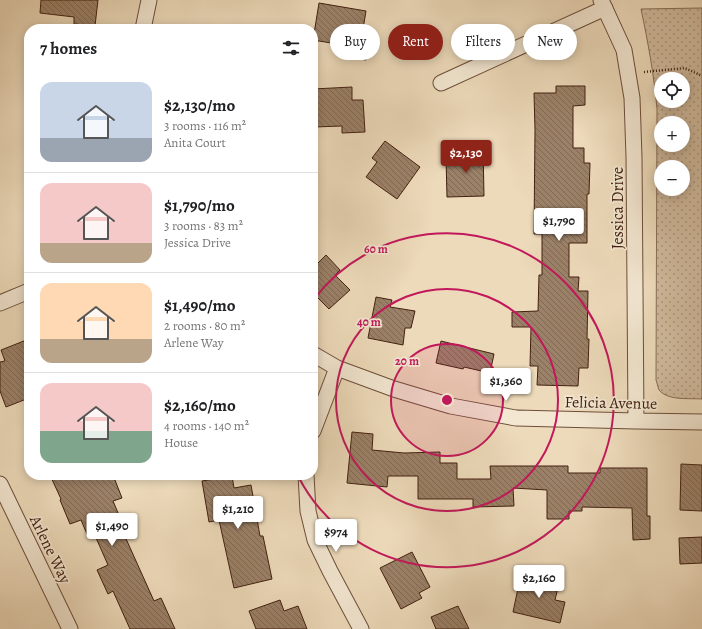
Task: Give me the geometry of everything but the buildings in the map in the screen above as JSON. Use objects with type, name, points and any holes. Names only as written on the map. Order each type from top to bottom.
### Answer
[{"type":"street","points":[[145,24],[149,0]]},
{"type":"street","points":[[441,83],[603,4]]},
{"type":"street","name":"Jessica Drive","points":[[603,4],[624,50],[632,98],[634,157],[636,421]]},
{"type":"street","points":[[0,303],[24,293]]},
{"type":"street","name":"Felicia Avenue","points":[[318,357],[337,368],[394,389],[451,406],[516,418],[702,422]]},
{"type":"street","points":[[318,418],[337,368]]},
{"type":"street","points":[[306,480],[308,510],[315,540],[360,629]]},
{"type":"street","name":"Arlene Way","points":[[0,484],[70,629]]},
{"type":"path","points":[[628,73],[685,68],[702,76]]},
{"type":"shaded area","points":[[702,8],[702,399],[679,398],[663,394],[659,390],[656,380],[657,196],[690,196],[690,160],[657,160],[657,152],[690,152],[690,116],[657,116],[657,108],[690,108],[690,72],[654,72],[654,84],[641,9]]}]
